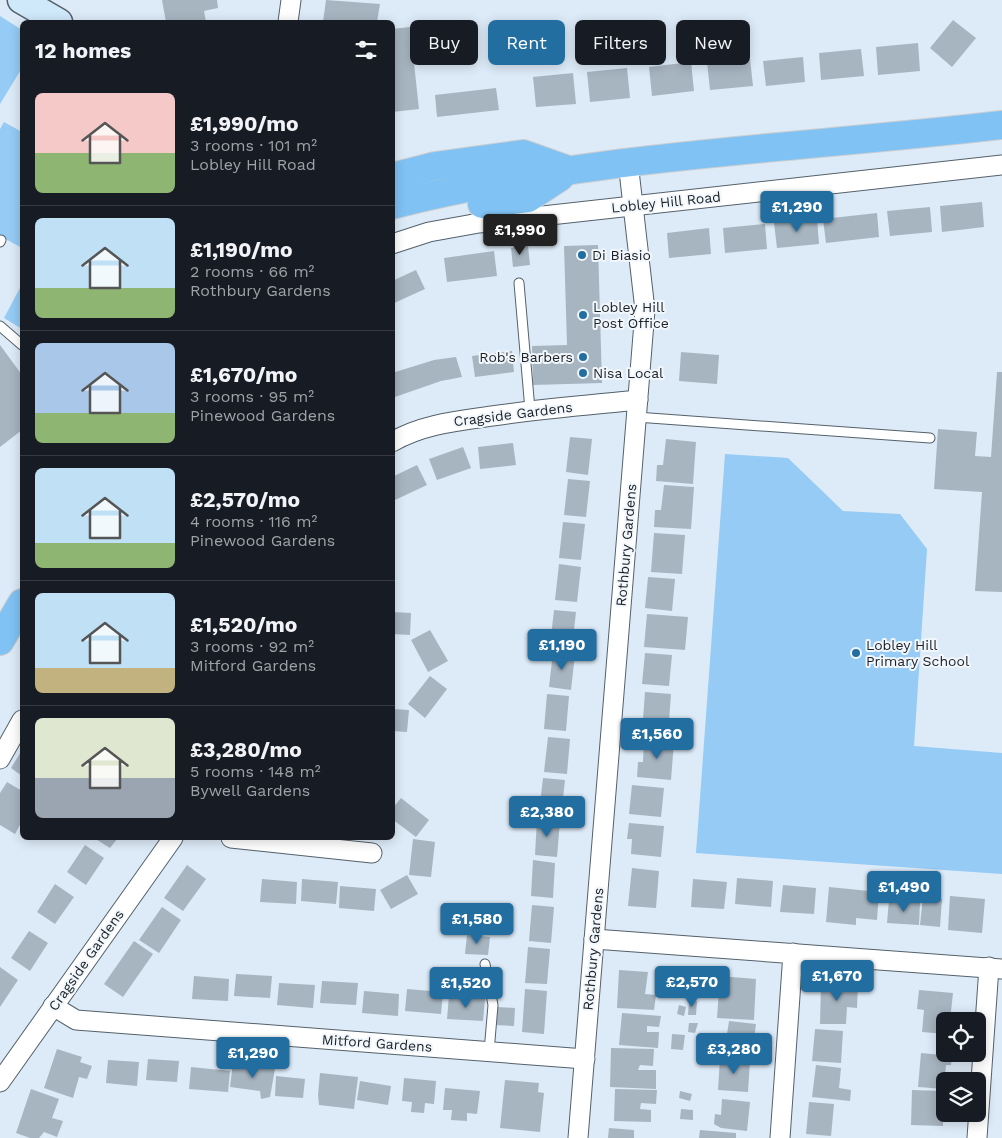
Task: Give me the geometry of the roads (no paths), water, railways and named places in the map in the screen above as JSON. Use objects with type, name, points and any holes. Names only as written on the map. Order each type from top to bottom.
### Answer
[{"type":"highway","points":[[395,205],[446,192],[570,170],[628,162],[1002,125]]},
{"type":"highway","points":[[395,176],[435,166],[523,154],[570,170]]},
{"type":"highway","points":[[395,223],[486,203],[528,198],[570,170]]},
{"type":"main road","points":[[21,0],[56,20]]},
{"type":"street","points":[[288,20],[291,0]]},
{"type":"street","name":"Rothbury Gardens","points":[[578,1138],[645,310],[628,162]]},
{"type":"street","name":"Lobley Hill Road","points":[[395,243],[429,232],[479,223],[1002,165]]},
{"type":"street","name":"Cragside Gardens","points":[[395,440],[409,432],[449,422],[530,410],[637,408]]},
{"type":"street","points":[[0,759],[20,724]]},
{"type":"street","name":"Cragside Gardens","points":[[0,1082],[171,840]]},
{"type":"street","points":[[250,840],[372,853]]},
{"type":"street","points":[[594,939],[995,968],[977,1138]]},
{"type":"street","points":[[780,1138],[792,953]]},
{"type":"street","name":"Mitford Gardens","points":[[53,1006],[76,1020],[585,1059]]},
{"type":"lane","points":[[519,283],[530,410]]},
{"type":"lane","points":[[0,326],[20,343]]},
{"type":"lane","points":[[637,408],[930,438]]},
{"type":"lane","points":[[485,964],[493,1005],[489,1052]]},
{"type":"place","name":"Di Biasio","points":[[582,255]]},
{"type":"place","name":"Lobley Hill Post Office","points":[[583,315]]},
{"type":"place","name":"Rob's Barbers","points":[[583,357]]},
{"type":"place","name":"Nisa Local","points":[[583,373]]},
{"type":"place","name":"Lobley Hill Primary School","points":[[856,653]]}]
